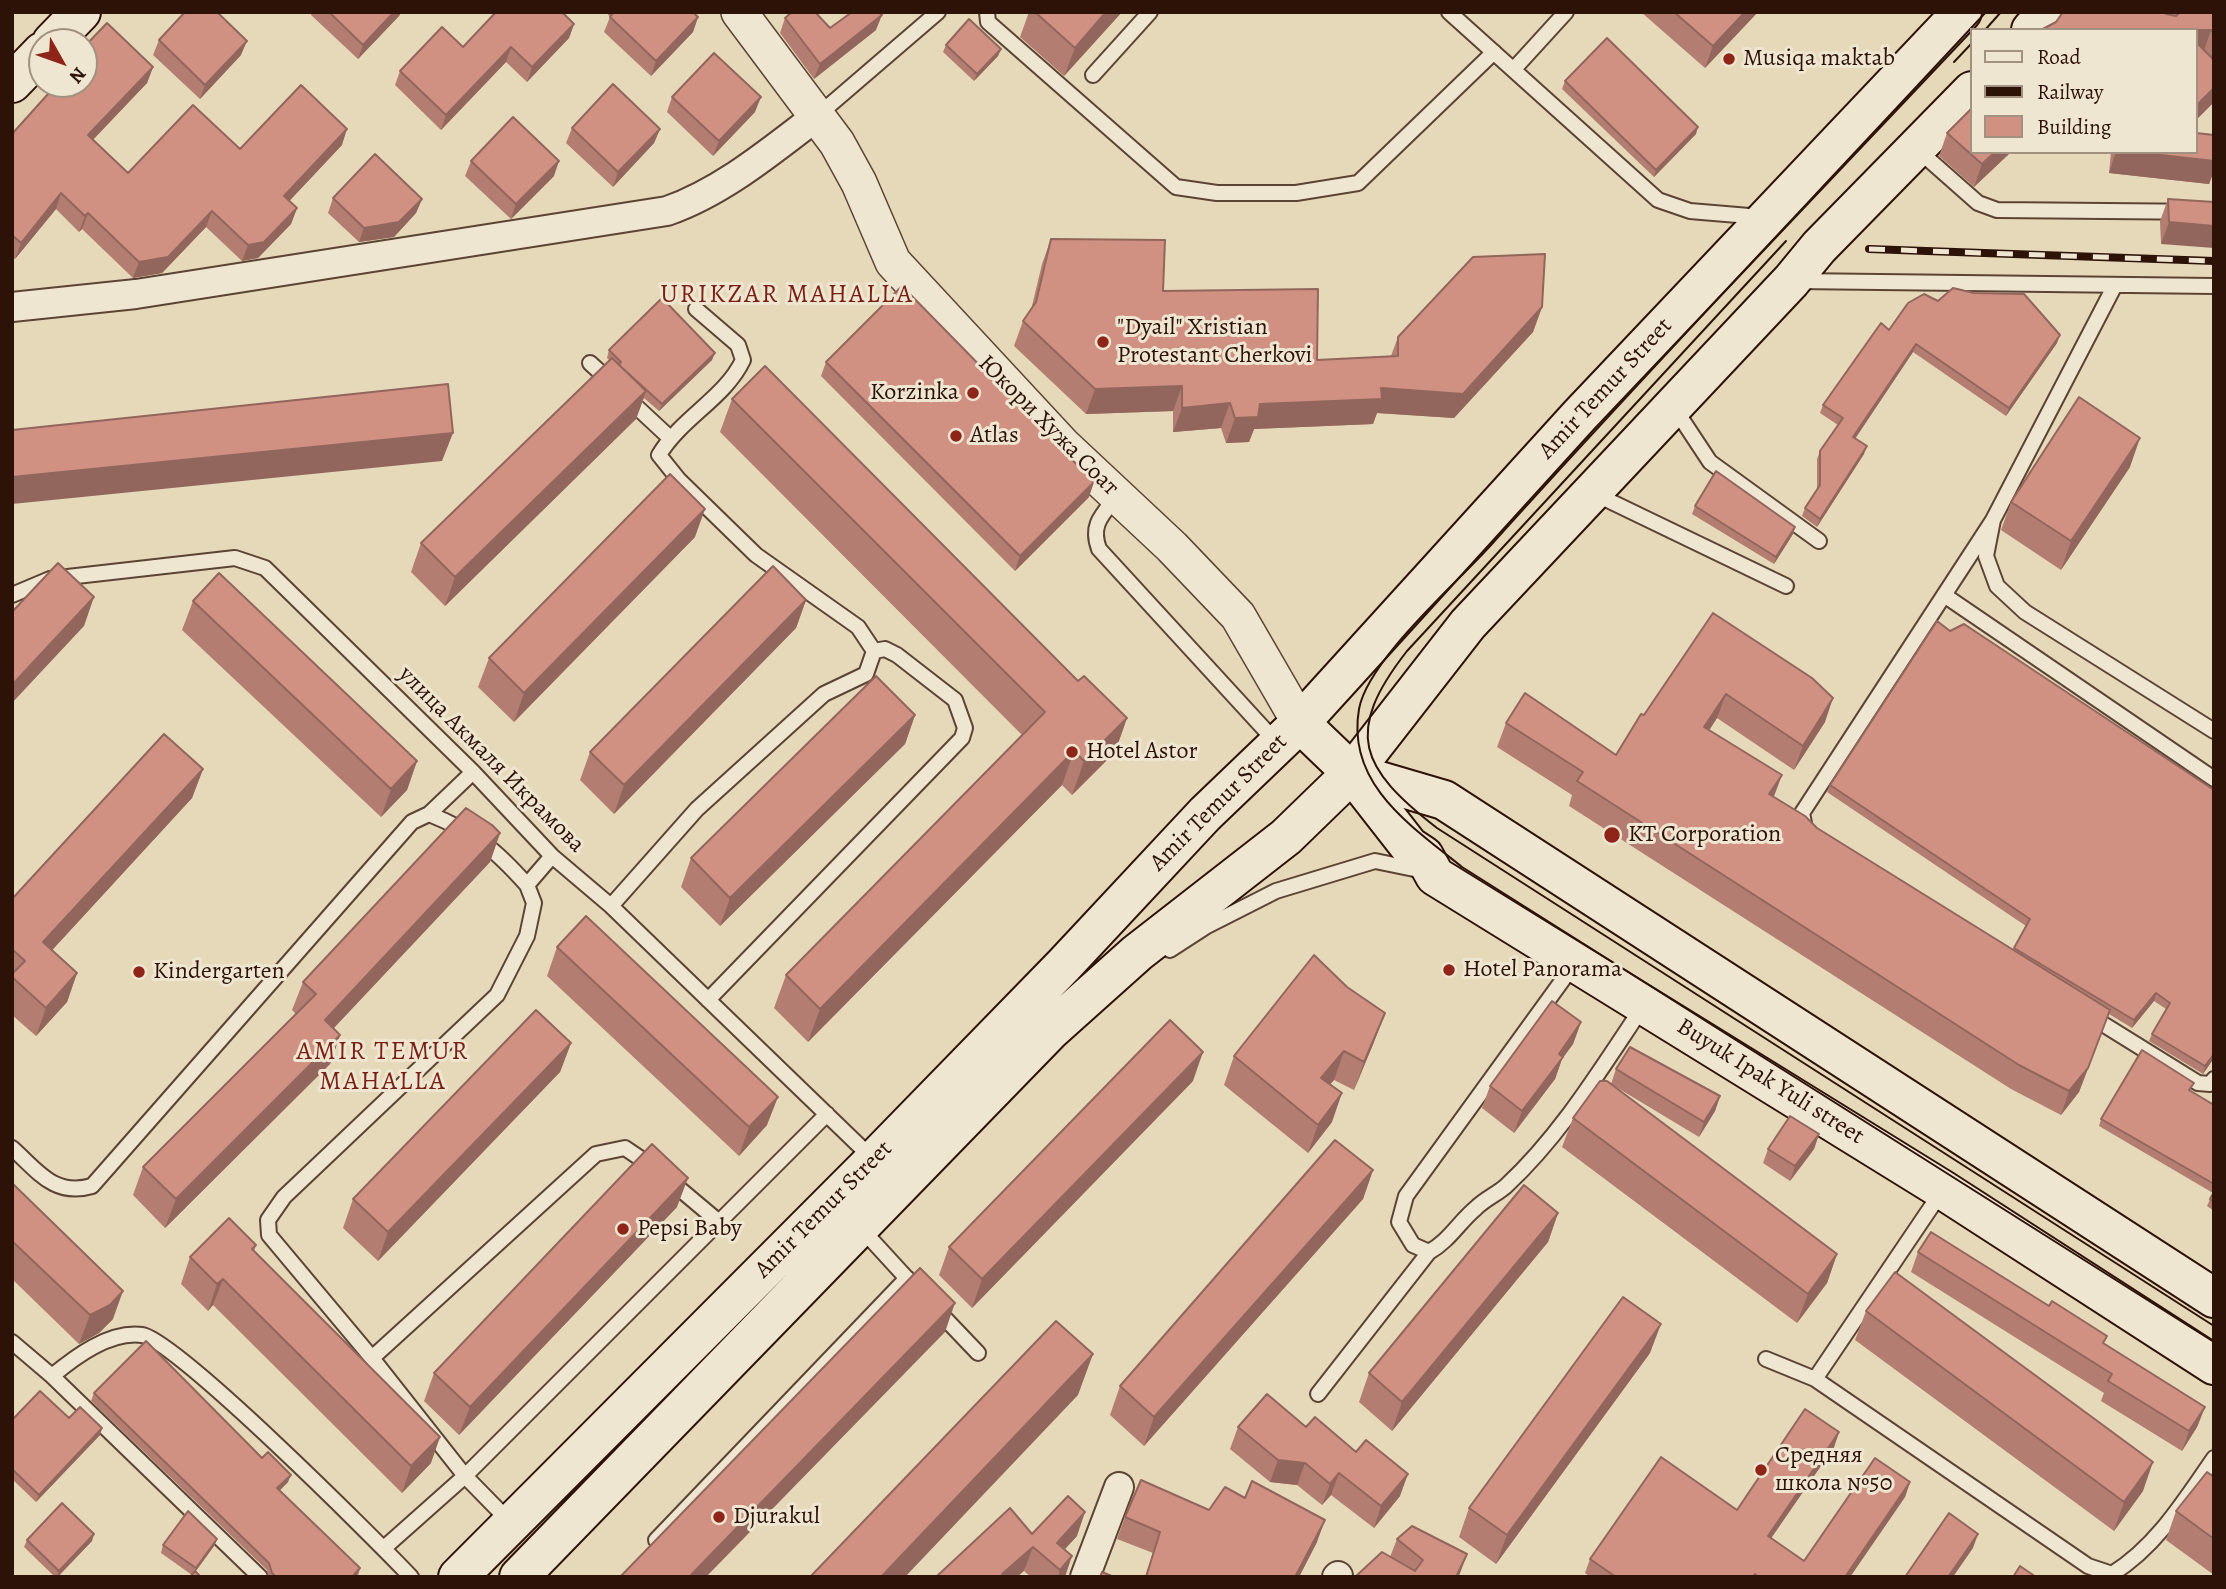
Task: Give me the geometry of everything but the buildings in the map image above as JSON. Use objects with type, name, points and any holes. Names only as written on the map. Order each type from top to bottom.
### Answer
[{"type":"main road","points":[[66,28],[81,12]]},
{"type":"main road","name":"Amir Temur Street","points":[[457,1577],[874,1160],[1288,733],[1580,415],[1962,12]]},
{"type":"main road","points":[[2033,28],[2047,12]]},
{"type":"main road","points":[[12,83],[28,66]]},
{"type":"main road","name":"Amir Temur Street","points":[[519,1577],[1051,1030],[1137,953],[1286,837],[1352,773],[1468,624],[1791,281],[1819,247],[1970,93]]},
{"type":"main road","name":"Buyuk Ipak Yuli street","points":[[1288,733],[1352,773],[1444,800],[2214,1298]]},
{"type":"main road","name":"Buyuk Ipak Yuli street","points":[[1352,773],[1409,846],[1424,856],[1435,876],[1942,1190],[2214,1365]]},
{"type":"street","name":"Юкори Хужа Соат","points":[[739,12],[837,143],[859,183],[893,262],[1062,444],[1238,616],[1288,733]]},
{"type":"street","points":[[12,307],[163,290],[667,211],[689,204],[817,116]]},
{"type":"street","points":[[1084,1577],[1119,1487]]},
{"type":"lane","points":[[817,116],[938,12]]},
{"type":"lane","points":[[987,12],[988,22],[1176,187],[1217,194],[1296,192],[1358,183],[1494,52]]},
{"type":"lane","points":[[1093,75],[1150,12]]},
{"type":"lane","points":[[1449,12],[1658,200],[1690,211],[1766,218]]},
{"type":"lane","points":[[1514,69],[1566,12]]},
{"type":"lane","points":[[1917,149],[1978,204],[1997,210],[2214,212]]},
{"type":"lane","points":[[1791,281],[2214,286]]},
{"type":"lane","points":[[1813,844],[1805,832],[1802,813],[1993,520],[2115,285]]},
{"type":"lane","points":[[696,309],[738,345],[743,360],[735,376],[670,438],[659,455],[679,480],[756,555],[858,627],[874,651]]},
{"type":"lane","points":[[590,363],[670,438]]},
{"type":"lane","points":[[1673,407],[1710,462],[1819,541]]},
{"type":"lane","points":[[1592,492],[1786,586]]},
{"type":"lane","points":[[1117,496],[1096,522],[1094,534],[1099,549],[1288,733]]},
{"type":"lane","points":[[1993,520],[1986,556],[1997,586],[2025,612],[2214,730]]},
{"type":"lane","name":"улица Акмаля Икрамова","points":[[12,595],[50,579],[235,558],[265,568],[473,772],[552,856],[611,906],[874,1160]]},
{"type":"lane","points":[[1944,596],[2214,779]]},
{"type":"lane","points":[[708,1000],[962,738],[965,728],[955,700],[897,655],[885,649],[874,651]]},
{"type":"lane","points":[[611,906],[697,809],[824,694],[866,674],[874,651]]},
{"type":"lane","points":[[12,1147],[53,1185],[75,1191],[92,1186],[412,822],[429,814],[473,772]]},
{"type":"lane","points":[[429,814],[457,825],[497,851],[527,885],[534,903],[527,936],[497,995],[284,1197],[268,1220],[268,1235],[372,1358],[465,1476],[512,1523]]},
{"type":"lane","points":[[527,885],[552,856]]},
{"type":"lane","points":[[540,1577],[1109,989],[1207,926],[1276,891],[1375,861],[1407,865],[1435,876]]},
{"type":"lane","points":[[1429,1252],[1413,1245],[1399,1222],[1406,1196],[1576,962]]},
{"type":"lane","points":[[1318,1394],[1429,1252],[1443,1245],[1477,1206],[1505,1187],[1544,1145],[1587,1090],[1644,1004]]},
{"type":"lane","points":[[2081,1010],[2198,1083],[2210,1084],[2214,1079]]},
{"type":"lane","points":[[384,1548],[465,1476],[827,1114]]},
{"type":"lane","points":[[372,1358],[596,1154],[625,1148],[642,1157],[719,1222]]},
{"type":"lane","points":[[1815,1379],[1942,1190]]},
{"type":"lane","points":[[869,1236],[978,1353]]},
{"type":"lane","points":[[649,1547],[907,1278]]},
{"type":"lane","points":[[52,1376],[75,1357],[111,1339],[143,1335],[163,1345],[244,1415],[411,1577]]},
{"type":"lane","points":[[12,1342],[52,1376],[260,1577]]},
{"type":"lane","points":[[1766,1359],[1815,1379],[2088,1566],[2112,1574],[2144,1550],[2214,1458]]},
{"type":"tram line","points":[[1971,28],[1986,12]]},
{"type":"tram line","points":[[1987,28],[2001,12]]},
{"type":"tram line","points":[[1970,29],[1395,646],[1378,668],[1359,709],[1358,736],[1362,760],[1386,801],[1423,836],[1462,867],[2214,1342]]},
{"type":"tram line","points":[[1954,62],[1970,45]]},
{"type":"tram line","points":[[1786,241],[1407,651],[1374,705],[1368,727],[1369,748],[1377,767],[1391,787],[1437,828],[2214,1326]]},
{"type":"railway","points":[[1869,249],[2214,261]]},
{"type":"place","name":"Musiqa maktab","points":[[1729,59]]},
{"type":"place","name":"\"Dyail\" Xristian Protestant Cherkovi","points":[[1103,342]]},
{"type":"place","name":"Korzinka","points":[[973,393]]},
{"type":"place","name":"Atlas","points":[[956,436]]},
{"type":"place","name":"Hotel Astor","points":[[1072,752]]},
{"type":"place","name":"KT Corporation","points":[[1612,835]]},
{"type":"place","name":"Hotel Panorama","points":[[1449,970]]},
{"type":"place","name":"Kindergarten","points":[[139,972]]},
{"type":"place","name":"Pepsi Baby","points":[[623,1229]]},
{"type":"place","name":"Средняя школа №50","points":[[1761,1470]]},
{"type":"place","name":"Djurakul","points":[[719,1517]]},
{"type":"district","name":"URIKZAR MAHALLA","points":[[787,296]]},
{"type":"district","name":"AMIR TEMUR MAHALLA","points":[[383,1068]]}]
